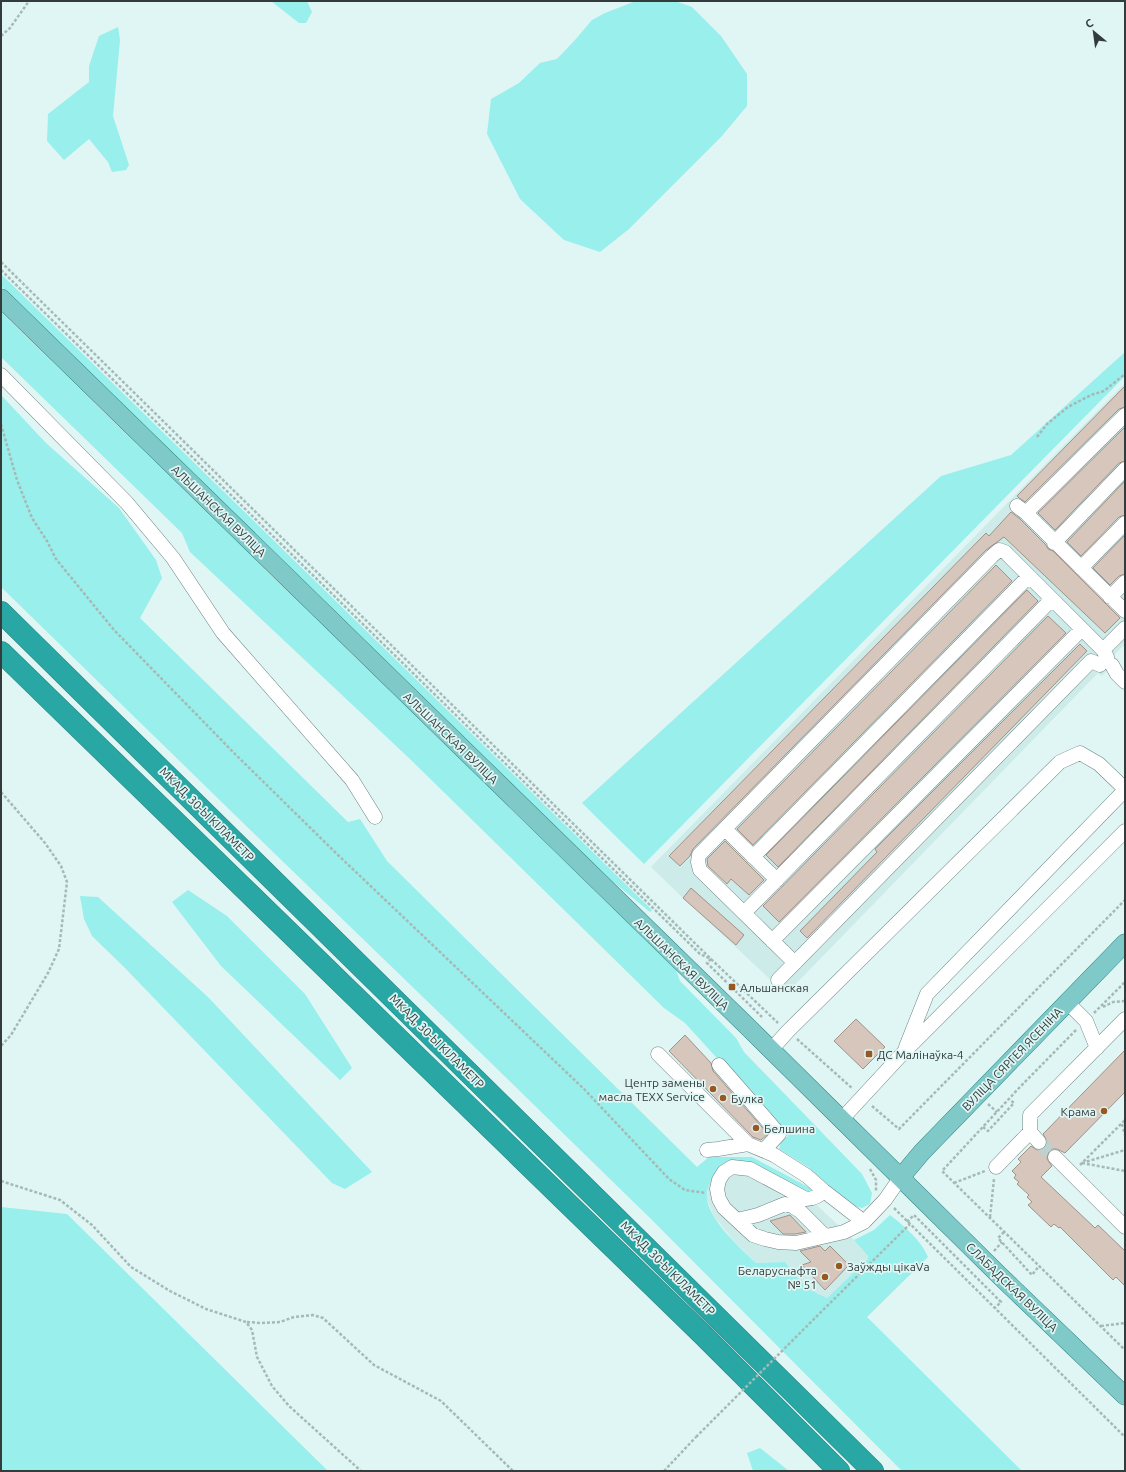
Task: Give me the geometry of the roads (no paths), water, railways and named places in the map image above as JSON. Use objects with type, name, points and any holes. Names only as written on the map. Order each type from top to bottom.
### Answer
[{"type":"highway","name":"МКАД, 30-Ы КІЛАМЕТР","points":[[1,612],[874,1471]]},
{"type":"highway","name":"МКАД, 30-Ы КІЛАМЕТР","points":[[1,652],[703,1335],[839,1471]]},
{"type":"main road","name":"АЛЬШАНСКАЯ ВУЛІЦА","points":[[1,298],[900,1177]]},
{"type":"main road","name":"ВУЛІЦА СЯРГЕЯ ЯСЕНІНА","points":[[900,1177],[922,1152],[1125,943]]},
{"type":"main road","name":"СЛАБАДСКАЯ ВУЛІЦА","points":[[900,1177],[998,1275],[1125,1396]]},
{"type":"lane","points":[[1,375],[127,503],[173,558],[223,633],[352,780],[375,817]]},
{"type":"lane","points":[[1125,415],[1021,510],[1125,611]]},
{"type":"lane","points":[[1054,542],[1125,469]]},
{"type":"lane","points":[[1081,568],[1125,523]]},
{"type":"lane","points":[[795,963],[700,870],[698,862],[699,855],[992,556],[999,550],[1005,552],[1082,629],[1110,666]]},
{"type":"lane","points":[[753,857],[1029,576]]},
{"type":"lane","points":[[1110,597],[1125,582]]},
{"type":"lane","points":[[744,913],[1052,599]]},
{"type":"lane","points":[[1110,666],[1125,628]]},
{"type":"lane","points":[[772,941],[1082,629]]},
{"type":"lane","points":[[778,980],[1091,661],[1110,666]]},
{"type":"lane","points":[[771,1050],[788,1031],[1060,762],[1080,753],[1099,764],[1125,790],[927,994],[903,1053]]},
{"type":"lane","points":[[725,829],[777,880]]},
{"type":"lane","points":[[841,1120],[903,1053],[1125,831]]},
{"type":"lane","points":[[1067,1002],[1086,1021],[1097,1048]]},
{"type":"lane","points":[[996,1167],[1034,1137],[1030,1116],[1125,1019]]},
{"type":"lane","points":[[658,1054],[748,1144],[774,1155],[807,1176],[864,1222]]},
{"type":"lane","points":[[719,1065],[779,1134],[764,1150]]},
{"type":"lane","points":[[707,1150],[748,1144]]},
{"type":"lane","points":[[1055,1157],[1125,1227]]},
{"type":"lane","points":[[824,1191],[816,1198],[806,1198],[750,1169],[732,1167],[724,1172],[719,1180],[717,1189],[724,1208],[753,1235],[778,1242],[796,1243],[844,1232],[864,1222],[885,1200],[900,1177]]},
{"type":"lane","points":[[737,1220],[784,1204],[792,1206],[800,1211],[825,1236]]},
{"type":"tunnel","points":[[1039,1142],[1055,1157]]},
{"type":"place","name":"Альшанская","points":[[732,987]]},
{"type":"place","name":"ДС Малінаўка-4","points":[[869,1054]]},
{"type":"place","name":"Центр замены масла TEXX Service","points":[[713,1089]]},
{"type":"place","name":"Булка","points":[[723,1098]]},
{"type":"place","name":"Крама","points":[[1104,1111]]},
{"type":"place","name":"Белшина","points":[[756,1128]]},
{"type":"place","name":"Заўжды цікаVа","points":[[839,1266]]},
{"type":"place","name":"Беларуснафта № 51","points":[[825,1277]]}]
